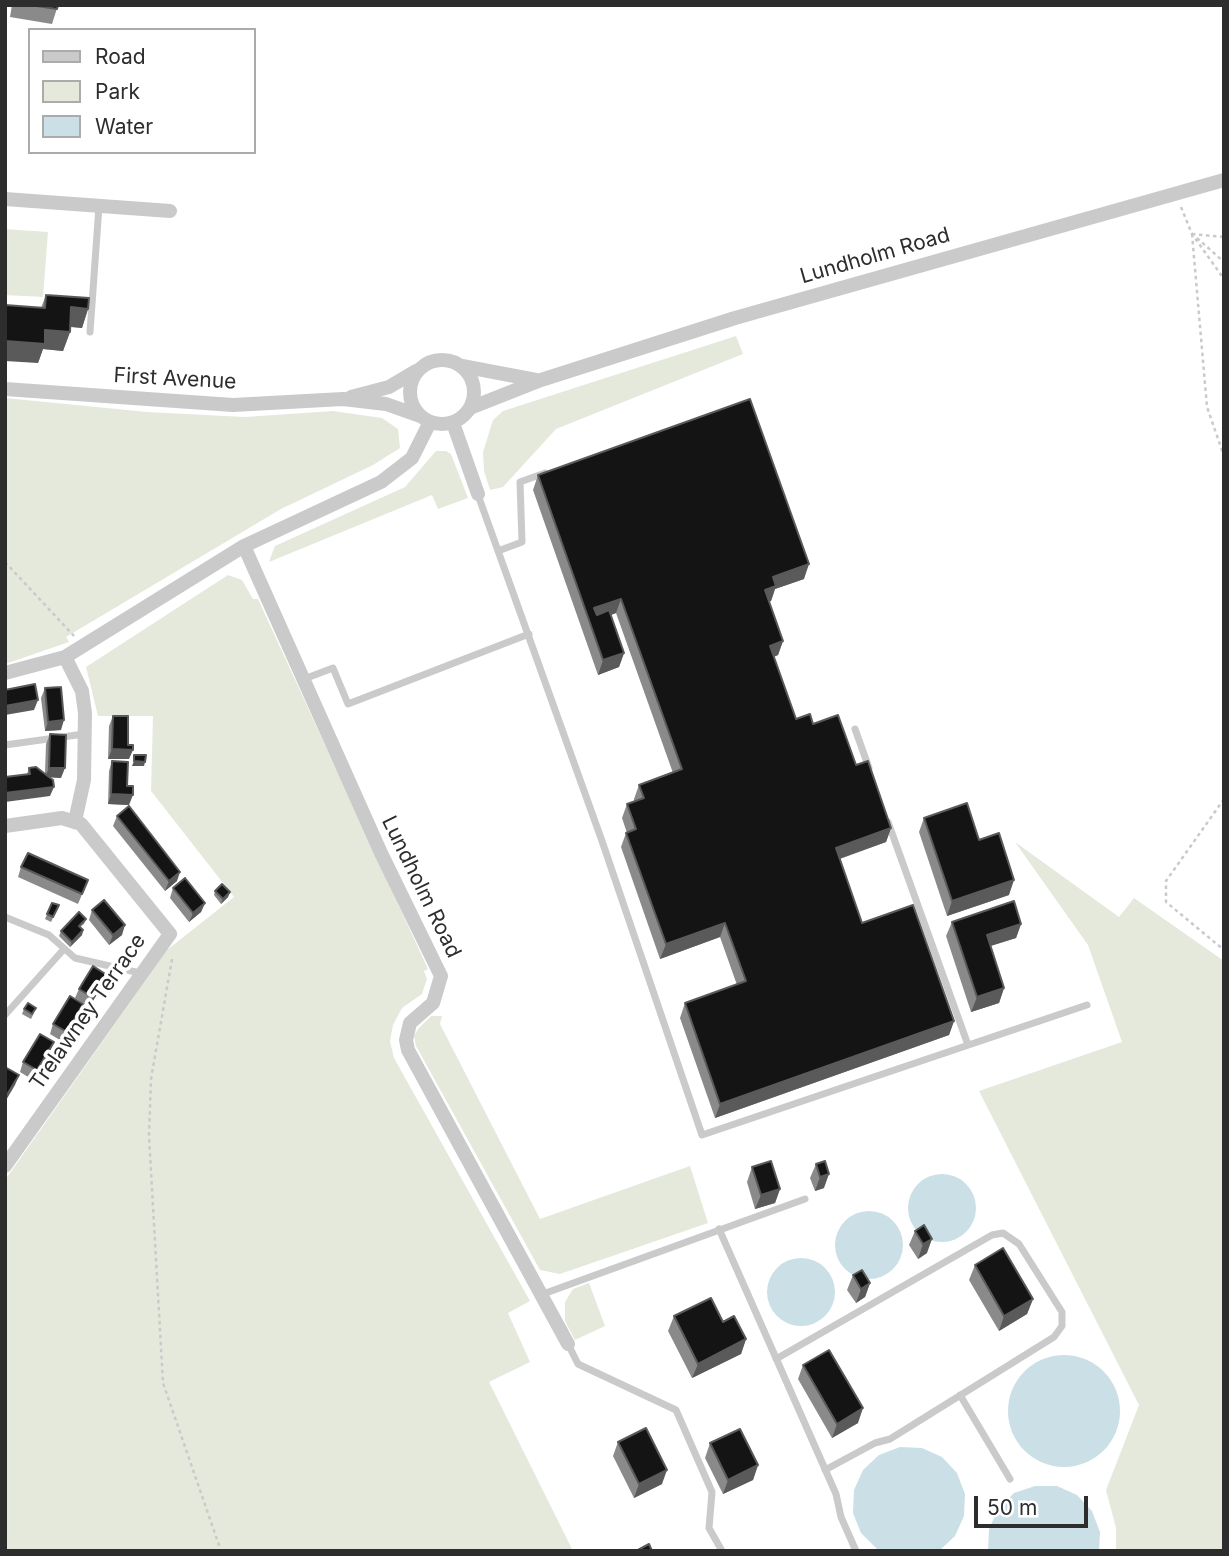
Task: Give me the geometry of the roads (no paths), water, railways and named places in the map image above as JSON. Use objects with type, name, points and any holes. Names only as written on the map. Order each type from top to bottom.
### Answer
[{"type":"street","name":"Lundholm Road","points":[[453,423],[470,408],[541,380],[735,318],[1059,224],[1224,180]]},
{"type":"street","points":[[5,200],[170,211]]},
{"type":"street","name":"Lundholm Road","points":[[419,369],[439,359],[462,366],[541,380]]},
{"type":"street","points":[[462,366],[475,387],[470,408]]},
{"type":"street","points":[[419,369],[410,384],[409,395],[425,419],[453,423],[478,494]]},
{"type":"street","name":"First Avenue","points":[[343,399],[389,387],[419,369]]},
{"type":"street","name":"First Avenue","points":[[5,389],[233,405],[343,399],[386,404],[425,419]]},
{"type":"street","points":[[5,673],[65,657],[244,547],[398,471],[412,458],[425,419]]},
{"type":"street","name":"Lundholm Road","points":[[244,547],[380,853],[441,976],[433,1003],[410,1023],[406,1040],[408,1050],[568,1344]]},
{"type":"street","points":[[5,827],[62,818],[75,821],[82,801],[86,734],[82,691],[65,657]]},
{"type":"street","name":"Trelawney Terrace","points":[[5,1166],[170,933],[85,828],[75,821]]},
{"type":"lane","points":[[90,332],[99,206]]},
{"type":"lane","points":[[498,551],[522,542],[520,482],[560,468]]},
{"type":"lane","points":[[478,494],[530,634],[702,1135],[1087,1005]]},
{"type":"lane","points":[[303,680],[333,668],[348,704],[530,634]]},
{"type":"lane","points":[[855,729],[874,782]]},
{"type":"lane","points":[[5,745],[86,734]]},
{"type":"lane","points":[[883,808],[968,1045]]},
{"type":"lane","points":[[5,917],[49,935],[75,958],[140,973]]},
{"type":"lane","points":[[5,1015],[64,949]]},
{"type":"lane","points":[[543,1294],[805,1199]]},
{"type":"lane","points":[[719,1229],[825,1470],[856,1551]]},
{"type":"lane","points":[[776,1359],[992,1235],[1003,1233],[1019,1244],[1062,1312],[1062,1326],[1054,1336],[890,1439],[875,1443],[825,1470]]},
{"type":"lane","points":[[568,1344],[578,1364],[676,1410],[712,1492],[709,1528],[722,1551]]},
{"type":"lane","points":[[960,1395],[1010,1479]]},
{"type":"water","points":[[949,1174],[970,1189],[976,1201],[974,1221],[966,1232],[949,1242],[935,1242],[918,1232],[910,1221],[908,1201],[918,1184],[929,1176]]},
{"type":"water","points":[[876,1211],[897,1226],[903,1238],[901,1258],[893,1269],[876,1279],[862,1279],[845,1269],[837,1258],[835,1238],[845,1221],[856,1213]]},
{"type":"water","points":[[808,1258],[829,1273],[835,1285],[833,1305],[825,1316],[808,1326],[794,1326],[777,1316],[769,1305],[767,1285],[777,1268],[788,1260]]},
{"type":"water","points":[[1064,1355],[1085,1359],[1104,1371],[1116,1390],[1120,1411],[1116,1432],[1104,1451],[1085,1463],[1064,1467],[1043,1463],[1024,1451],[1012,1432],[1008,1411],[1012,1390],[1024,1371],[1043,1359]]},
{"type":"water","points":[[900,1447],[922,1448],[942,1457],[957,1473],[965,1494],[964,1516],[955,1536],[939,1551],[879,1551],[861,1533],[853,1513],[854,1490],[863,1470],[879,1455]]},
{"type":"water","points":[[1035,1486],[1057,1486],[1077,1495],[1092,1511],[1100,1532],[1099,1551],[988,1551],[989,1529],[998,1509],[1014,1493]]}]
